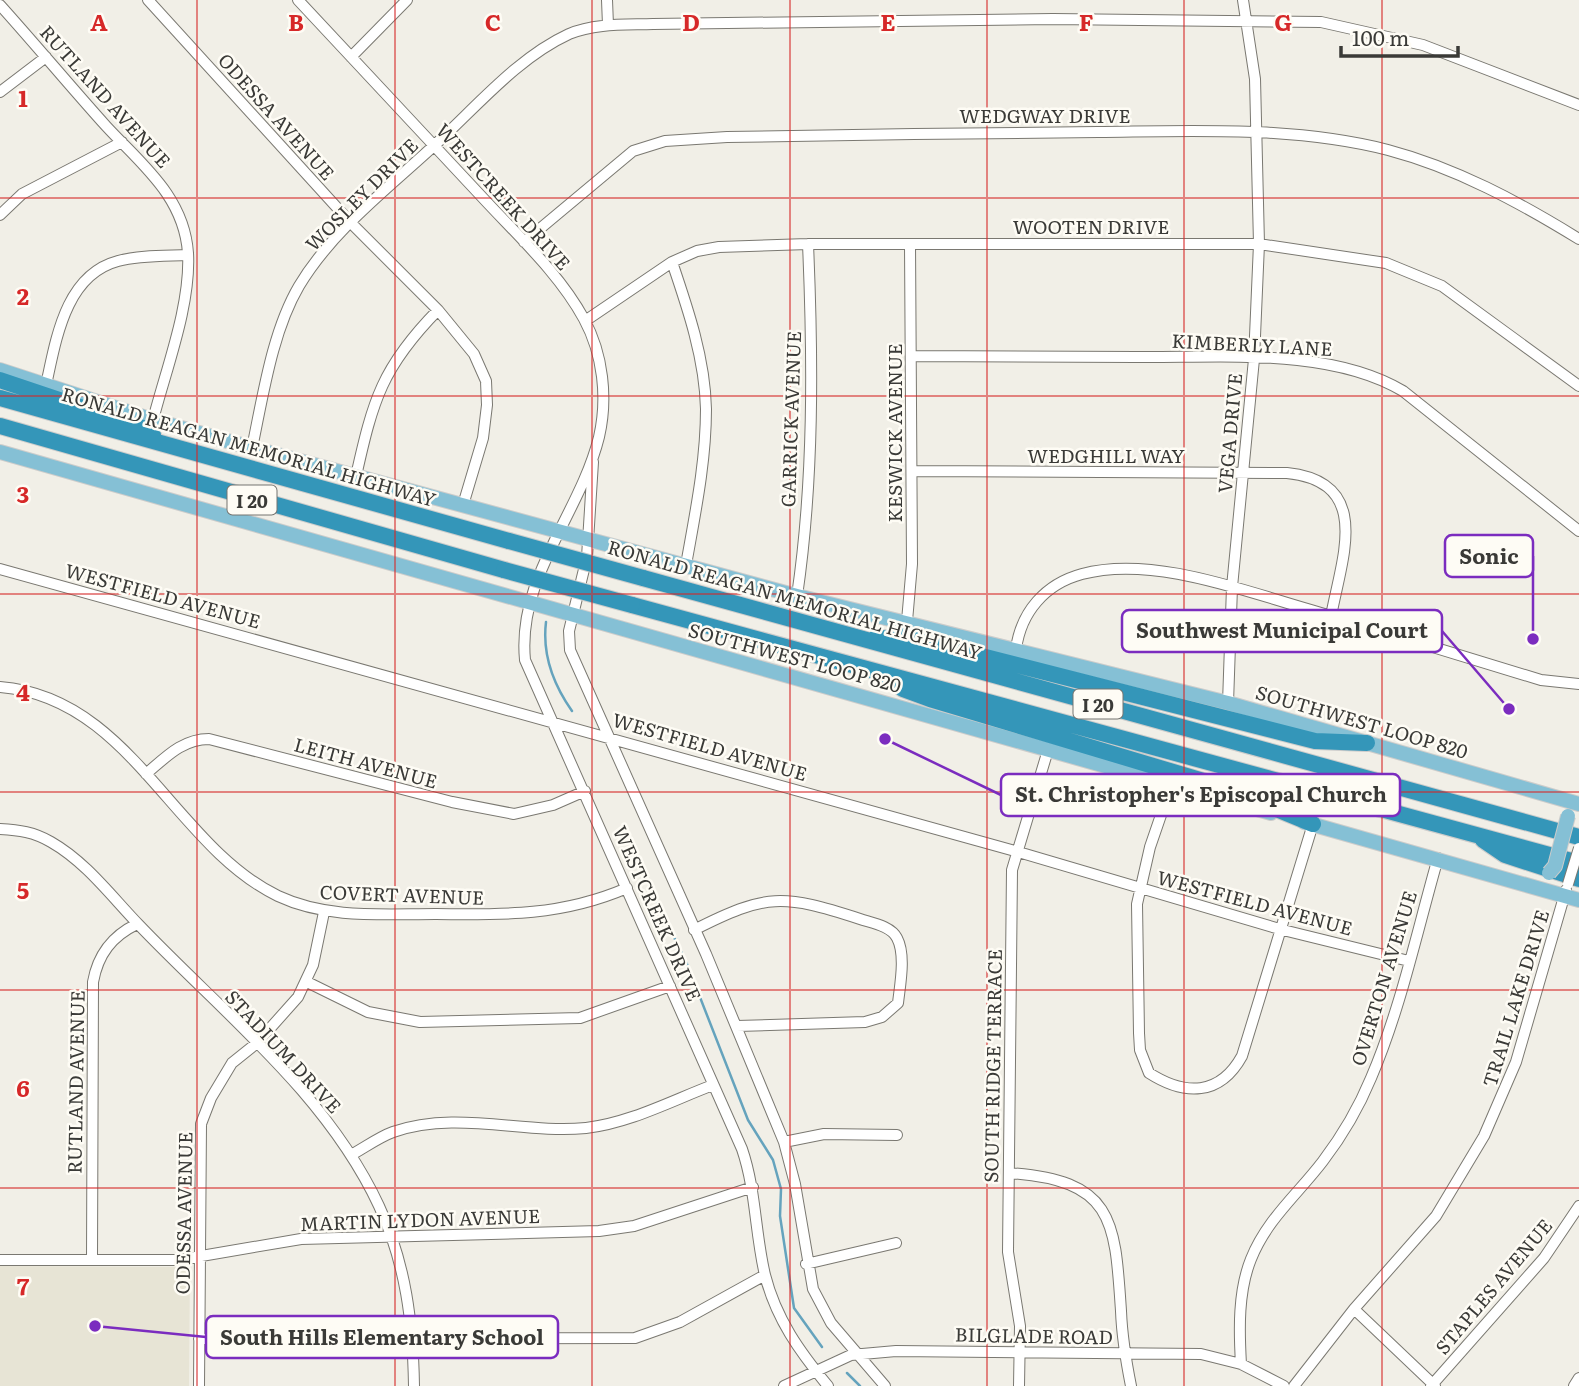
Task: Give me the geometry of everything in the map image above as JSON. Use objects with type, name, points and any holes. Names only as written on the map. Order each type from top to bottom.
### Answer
[{"type":"highway","points":[[0,380],[143,428],[169,446]]},
{"type":"highway","name":"RONALD REAGAN MEMORIAL HIGHWAY","points":[[0,398],[862,640],[1579,837]]},
{"type":"highway","name":"I 20","points":[[0,426],[505,570],[1579,863]]},
{"type":"highway","points":[[0,435],[31,435]]},
{"type":"highway","points":[[862,640],[901,637],[1315,741],[1367,743]]},
{"type":"highway","points":[[881,672],[903,690],[1220,786],[1313,824]]},
{"type":"highway","points":[[1472,833],[1506,855],[1573,890]]},
{"type":"main road","name":"SOUTHWEST LOOP 820","points":[[0,370],[153,420],[252,448],[797,596],[907,621],[1228,703],[1579,804]]},
{"type":"main road","name":"SOUTHWEST LOOP 820","points":[[0,452],[1171,786],[1508,879],[1573,890]]},
{"type":"main road","points":[[1508,879],[1549,873],[1555,866],[1568,816],[1557,797]]},
{"type":"street","name":"ODESSA AVENUE","points":[[148,0],[351,223],[438,310],[474,354],[486,381],[487,405],[482,438],[463,505]]},
{"type":"street","name":"WESTCREEK DRIVE","points":[[298,0],[524,242],[565,289],[585,321],[598,358],[605,399],[594,452],[584,582],[572,614],[570,650],[737,1026],[784,1142],[794,1184],[806,1264],[822,1308],[885,1386]]},
{"type":"street","points":[[351,57],[407,0]]},
{"type":"street","points":[[607,0],[607,25]]},
{"type":"street","name":"VEGA DRIVE","points":[[1228,703],[1232,587],[1254,359],[1259,244],[1255,79],[1243,0]]},
{"type":"street","name":"RUTLAND AVENUE","points":[[0,5],[122,142],[148,167],[173,201],[186,232],[188,255],[183,301],[153,420]]},
{"type":"street","name":"WOSLEY DRIVE","points":[[252,448],[280,332],[293,298],[323,253],[351,223],[434,146],[544,48],[572,33],[607,25],[1247,20],[1321,22],[1403,39],[1579,105]]},
{"type":"street","points":[[0,92],[46,57]]},
{"type":"street","name":"WEDGWAY DRIVE","points":[[524,242],[624,157],[665,141],[727,137],[951,133],[1255,133],[1301,136],[1391,151],[1467,177],[1541,215],[1579,239]]},
{"type":"street","points":[[0,215],[22,194],[122,142]]},
{"type":"street","name":"WOOTEN DRIVE","points":[[585,321],[672,262],[697,251],[719,247],[808,244],[1259,244],[1386,263],[1442,286],[1579,386]]},
{"type":"street","name":"GARRICK AVENUE","points":[[797,596],[803,558],[811,385],[808,244]]},
{"type":"street","name":"KESWICK AVENUE","points":[[907,621],[912,564],[911,244]]},
{"type":"street","points":[[46,385],[67,308],[82,285],[97,270],[124,259],[188,255]]},
{"type":"street","points":[[672,262],[688,311],[706,408],[700,480],[685,565]]},
{"type":"street","points":[[356,476],[380,386],[407,342],[438,310]]},
{"type":"street","name":"KIMBERLY LANE","points":[[911,356],[1254,359],[1339,365],[1388,382],[1438,417],[1579,531]]},
{"type":"street","name":"WESTCREEK DRIVE","points":[[594,452],[528,603],[523,638],[525,660],[742,1149],[753,1187],[765,1275],[783,1324],[828,1386]]},
{"type":"street","name":"WEDGHILL WAY","points":[[912,471],[1305,475],[1326,483],[1340,498],[1345,513],[1345,534],[1331,616]]},
{"type":"street","name":"WESTFIELD AVENUE","points":[[0,569],[1015,850],[1283,930],[1409,961]]},
{"type":"street","points":[[1016,649],[1018,635],[1031,607],[1063,581],[1083,574],[1117,569],[1162,573],[1232,587],[1541,680],[1579,684]]},
{"type":"street","name":"COVERT AVENUE","points":[[0,687],[26,689],[79,713],[108,735],[220,853],[247,875],[276,895],[324,912],[525,914],[579,906],[627,888]]},
{"type":"street","name":"LEITH AVENUE","points":[[146,774],[180,747],[196,739],[209,739],[452,802],[514,814],[553,805],[585,791]]},
{"type":"street","name":"SOUTH RIDGE TERRACE","points":[[1019,1386],[1018,1313],[1008,1252],[1012,870],[1015,850],[1048,750]]},
{"type":"street","points":[[1171,786],[1139,888],[1140,1050],[1149,1073],[1178,1086],[1209,1087],[1219,1084],[1236,1068],[1250,1034],[1283,930],[1313,824]]},
{"type":"street","name":"STADIUM DRIVE","points":[[0,830],[23,830],[53,843],[97,878],[137,924],[257,1043],[323,1116],[351,1155],[392,1234],[409,1298],[414,1386]]},
{"type":"street","name":"TRAIL LAKE DRIVE","points":[[1294,1386],[1354,1309],[1436,1216],[1484,1136],[1516,1062],[1573,890],[1579,848]]},
{"type":"street","name":"OVERTON AVENUE","points":[[1241,1364],[1242,1299],[1250,1260],[1275,1215],[1323,1162],[1356,1110],[1385,1039],[1438,858]]},
{"type":"street","points":[[694,930],[739,907],[761,901],[788,900],[830,909],[887,928],[897,937],[901,951],[898,1003],[882,1017],[865,1022],[737,1026]]},
{"type":"street","name":"ODESSA AVENUE","points":[[199,1386],[201,1124],[211,1098],[232,1063],[257,1043],[298,997],[307,982],[324,912]]},
{"type":"street","name":"RUTLAND AVENUE","points":[[92,1260],[93,982],[96,966],[106,948],[118,933],[137,924]]},
{"type":"street","points":[[307,982],[368,1012],[420,1022],[514,1022],[580,1018],[670,986]]},
{"type":"street","points":[[351,1155],[392,1132],[434,1124],[486,1122],[534,1129],[589,1128],[626,1119],[713,1085]]},
{"type":"street","points":[[784,1142],[824,1134],[897,1135]]},
{"type":"street","points":[[1009,1173],[1040,1175],[1070,1184],[1102,1208],[1110,1220],[1117,1251],[1125,1354],[1131,1386]]},
{"type":"street","name":"MARTIN LYDON AVENUE","points":[[0,1260],[200,1258],[301,1239],[392,1234],[600,1231],[634,1226],[753,1187]]},
{"type":"street","name":"STAPLES AVENUE","points":[[1433,1385],[1544,1258],[1579,1206]]},
{"type":"street","points":[[806,1264],[896,1243]]},
{"type":"street","points":[[199,1339],[635,1338],[680,1322],[765,1275]]},
{"type":"street","points":[[1354,1309],[1433,1385]]},
{"type":"street","name":"BILGLADE ROAD","points":[[784,1386],[814,1369],[857,1353],[896,1350],[1201,1353],[1241,1364],[1284,1386]]},
{"type":"street","points":[[1574,1386],[1579,1378]]},
{"type":"shaded area","points":[[0,1266],[190,1267],[189,1386],[0,1386]]},
{"type":"waterway","points":[[546,622],[550,669],[572,711]]},
{"type":"waterway","points":[[652,892],[687,964],[748,1120],[773,1160],[781,1189],[780,1216],[794,1308],[822,1347]]},
{"type":"waterway","points":[[847,1373],[860,1386]]},
{"type":"place","name":"Sonic","points":[[1533,639]]},
{"type":"place","name":"Southwest Municipal Court","points":[[1509,709]]},
{"type":"place","name":"St. Christopher's Episcopal Church","points":[[885,739]]},
{"type":"place","name":"South Hills Elementary School","points":[[95,1326]]}]
